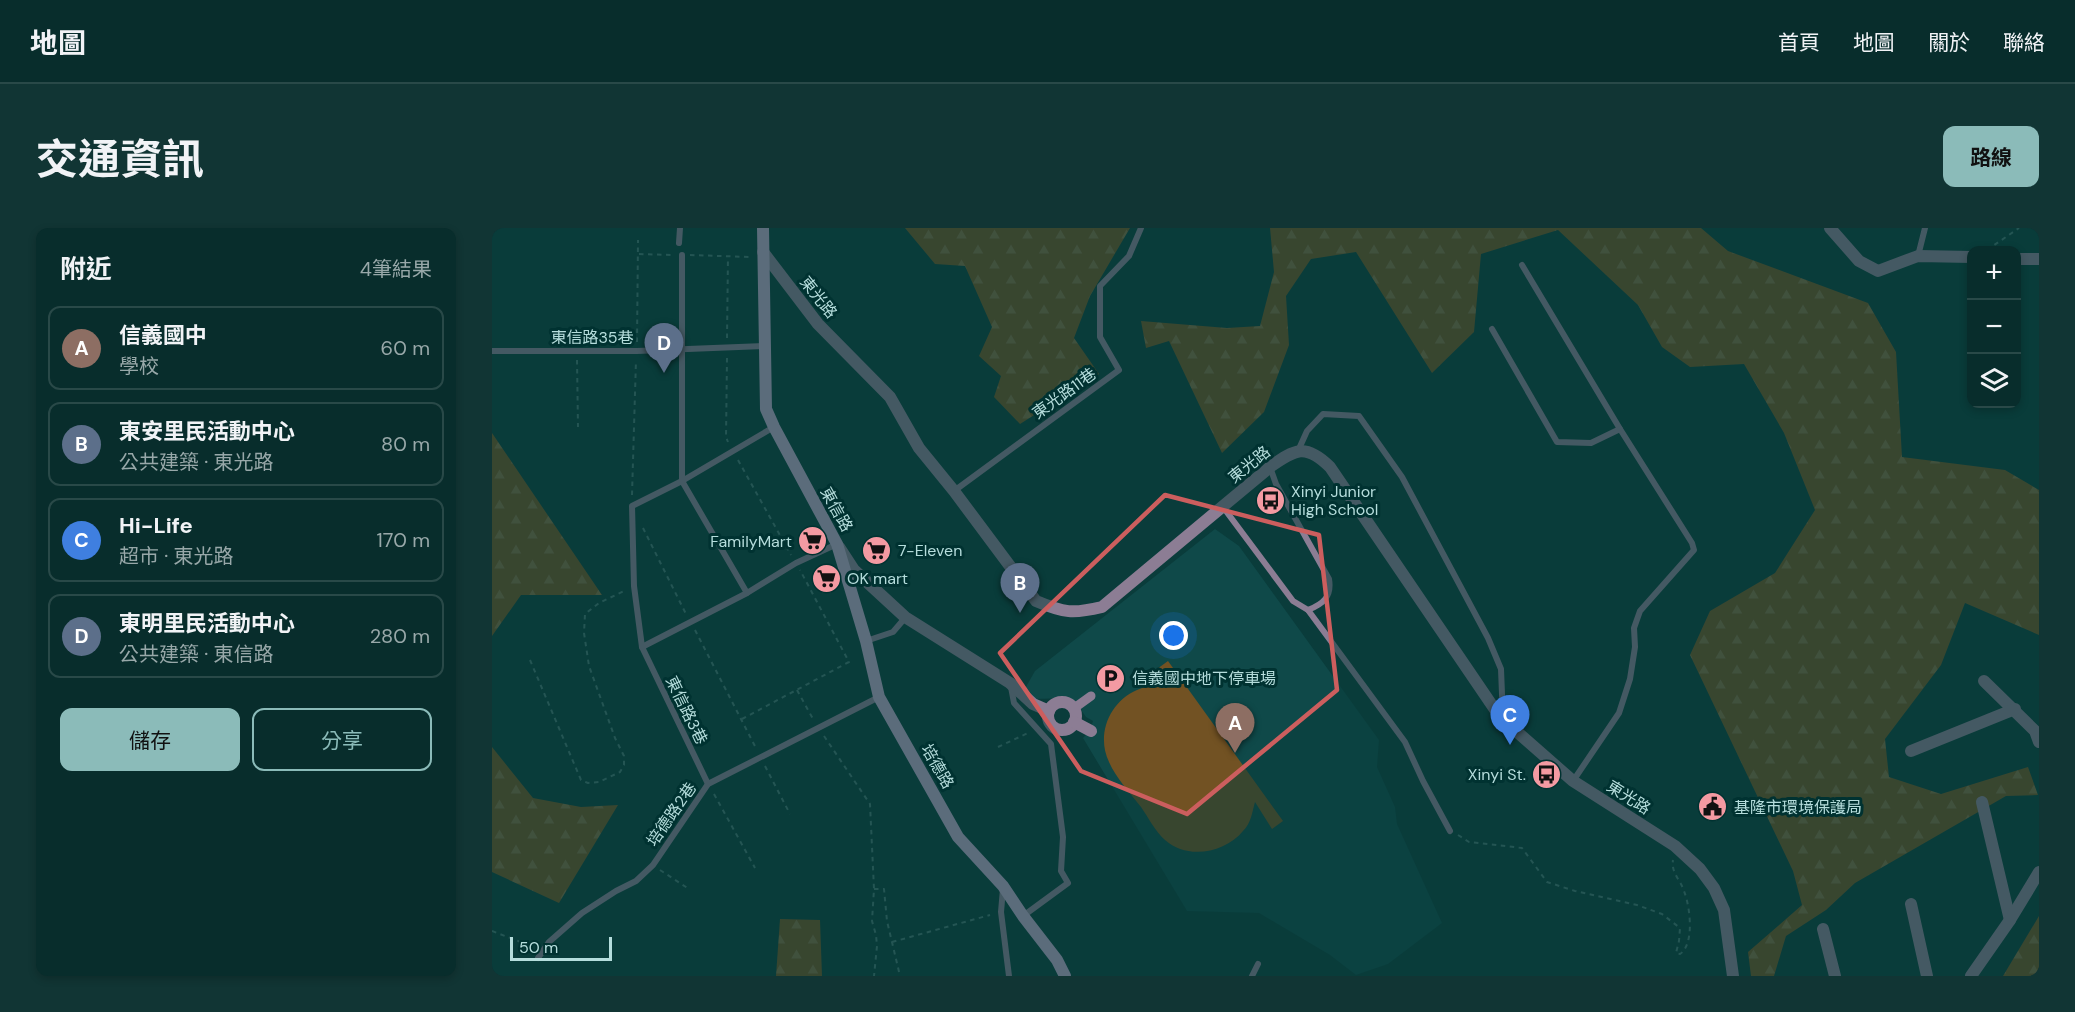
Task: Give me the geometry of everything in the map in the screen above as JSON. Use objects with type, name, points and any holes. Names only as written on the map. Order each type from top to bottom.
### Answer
[{"type":"main road","name":"東信路","points":[[763,228],[766,410],[837,544]]},
{"type":"main road","name":"培德路","points":[[837,544],[866,641],[879,697],[958,837],[1003,886],[1023,916],[1058,960],[1065,976]]},
{"type":"street","points":[[1830,228],[1859,261],[1878,271],[1918,256],[1967,256]]},
{"type":"street","name":"東光路","points":[[763,252],[818,324],[890,397],[919,448],[1036,601],[1053,608],[1079,613],[1102,607],[1270,467],[1288,454],[1315,453],[1330,467],[1503,720],[1573,781],[1675,846],[1700,869],[1714,888],[1724,910],[1733,976]]},
{"type":"street","points":[[2021,259],[2039,259]]},
{"type":"street","name":"東信路","points":[[837,544],[854,570],[905,617],[1010,683],[1033,704],[1049,711]]},
{"type":"street","points":[[1984,681],[2035,732],[2039,742]]},
{"type":"street","points":[[1090,696],[1074,716],[1065,730],[1056,729],[1048,719],[1049,711],[1055,704],[1063,703],[1074,716],[1090,731]]},
{"type":"street","points":[[1911,751],[2014,709]]},
{"type":"street","points":[[1982,802],[2010,920]]},
{"type":"street","points":[[1971,976],[2010,920],[2039,872]]},
{"type":"street","points":[[1911,904],[1927,976]]},
{"type":"street","points":[[1823,929],[1835,976]]},
{"type":"lane","points":[[679,243],[680,228]]},
{"type":"lane","name":"東光路11巷","points":[[954,491],[1119,370],[1100,337],[1100,286],[1129,256],[1141,228]]},
{"type":"lane","points":[[1918,256],[1925,228]]},
{"type":"lane","points":[[682,255],[682,481],[747,593]]},
{"type":"lane","points":[[1522,265],[1620,429],[1692,543],[1694,550],[1640,610],[1634,628],[1635,647],[1630,679],[1619,713],[1573,781]]},
{"type":"lane","points":[[1492,328],[1557,442],[1591,443],[1620,429]]},
{"type":"lane","name":"東信路35巷","points":[[492,351],[637,351],[764,346]]},
{"type":"lane","points":[[1297,452],[1307,432],[1323,414],[1359,416],[1402,477],[1488,638],[1501,669],[1503,720]]},
{"type":"lane","points":[[632,506],[682,481],[774,427]]},
{"type":"lane","points":[[1270,467],[1276,484],[1329,579],[1329,595],[1320,605],[1308,610]]},
{"type":"lane","name":"東信路3巷","points":[[632,506],[634,586],[642,646],[708,784]]},
{"type":"lane","points":[[1223,507],[1293,601],[1308,610],[1405,742],[1450,831]]},
{"type":"lane","points":[[642,646],[747,593],[796,563],[837,544]]},
{"type":"lane","points":[[866,641],[893,632],[905,617]]},
{"type":"lane","points":[[1010,683],[1014,704],[1051,744],[1063,837],[1062,871],[1068,883],[1023,916]]},
{"type":"lane","name":"培德路2巷","points":[[538,958],[549,942],[582,913],[636,880],[653,865],[708,784],[879,697]]},
{"type":"lane","points":[[1003,886],[1001,912],[1009,976]]},
{"type":"lane","points":[[1252,976],[1258,964]]},
{"type":"path","points":[[1993,246],[2019,228]]},
{"type":"path","points":[[632,506],[639,240]]},
{"type":"path","points":[[639,254],[759,257],[763,252]]},
{"type":"path","points":[[728,256],[726,437],[849,662],[741,720]]},
{"type":"path","points":[[578,351],[578,427]]},
{"type":"path","points":[[643,527],[790,814]]},
{"type":"path","points":[[530,660],[581,780],[588,783],[599,782],[620,772],[624,765],[624,756],[615,738],[589,666],[584,633],[585,614],[599,603],[634,586]]},
{"type":"path","points":[[797,690],[819,729],[870,804],[874,889],[872,921],[877,946],[873,976]]},
{"type":"path","points":[[998,747],[1037,728]]},
{"type":"path","points":[[708,784],[755,868]]},
{"type":"path","points":[[1450,831],[1469,842],[1522,848],[1547,882],[1637,905],[1662,915],[1680,928],[1676,953],[1680,954],[1684,951],[1690,936],[1684,891],[1672,868],[1675,846]]},
{"type":"path","points":[[653,865],[689,889]]},
{"type":"path","points":[[874,889],[884,889],[887,921],[900,976]]},
{"type":"path","points":[[892,942],[1001,912]]},
{"type":"path","points":[[492,931],[526,944],[549,942]]},
{"type":"highlighted area","points":[[1165,495],[1319,535],[1337,690],[1187,814],[1081,771],[1000,653]]},
{"type":"shaded area","points":[[1215,529],[1239,546],[1379,740],[1377,767],[1395,807],[1397,824],[1442,923],[1388,964],[1356,975],[1330,955],[1259,913],[1187,911],[1083,738],[1090,730],[1093,721],[1086,717],[1077,704],[1069,698],[1034,699],[1023,692],[1035,671]]},
{"type":"green space","points":[[905,228],[1130,228],[1090,296],[1074,338],[1099,374],[1020,424],[994,397],[1001,376],[979,356],[992,327],[965,266],[935,264]]},
{"type":"green space","points":[[1270,228],[1701,228],[1728,251],[1868,303],[1896,352],[1902,457],[2005,470],[2039,490],[2039,635],[1965,603],[1941,665],[1885,739],[1889,777],[1941,794],[2028,767],[2038,795],[2006,796],[1855,883],[1826,910],[1786,936],[1774,976],[1751,976],[1748,952],[1802,905],[1793,871],[1690,655],[1710,611],[1775,573],[1815,510],[1784,433],[1744,364],[1690,367],[1662,347],[1638,305],[1558,230],[1481,254],[1474,332],[1432,373],[1356,252],[1311,259],[1286,296],[1289,345],[1264,412],[1222,453],[1169,341],[1146,348],[1141,321],[1227,328],[1260,326],[1274,272]]},
{"type":"green space","points":[[492,433],[602,595],[521,595],[492,636]]},
{"type":"green space","points":[[1168,661],[1283,821],[1272,829],[1255,802],[1248,825],[1235,839],[1216,849],[1195,852],[1184,850],[1161,836],[1115,774],[1105,752],[1104,741],[1112,711],[1127,695],[1137,690],[1144,687],[1168,686],[1157,669]]},
{"type":"green space","points":[[492,747],[533,798],[581,807],[618,805],[559,903],[492,872]]},
{"type":"green space","points":[[2039,916],[2039,976],[2003,976]]},
{"type":"green space","points":[[780,919],[820,920],[822,976],[776,976]]},
{"type":"place","name":"東明里民活動中心","points":[[664,373]]},
{"type":"place","name":"Xinyi Junior High School","points":[[1270,500]]},
{"type":"place","name":"FamilyMart","points":[[813,541]]},
{"type":"place","name":"7-Eleven","points":[[877,550]]},
{"type":"place","name":"OK mart","points":[[826,578]]},
{"type":"place","name":"東安里民活動中心","points":[[1020,613]]},
{"type":"place","name":"信義國中地下停車場","points":[[1111,678]]},
{"type":"place","name":"Hi-Life","points":[[1510,745]]},
{"type":"place","name":"信義國中","points":[[1235,753]]},
{"type":"place","name":"Xinyi St.","points":[[1547,774]]},
{"type":"place","name":"基隆市環境保護局","points":[[1713,807]]}]
